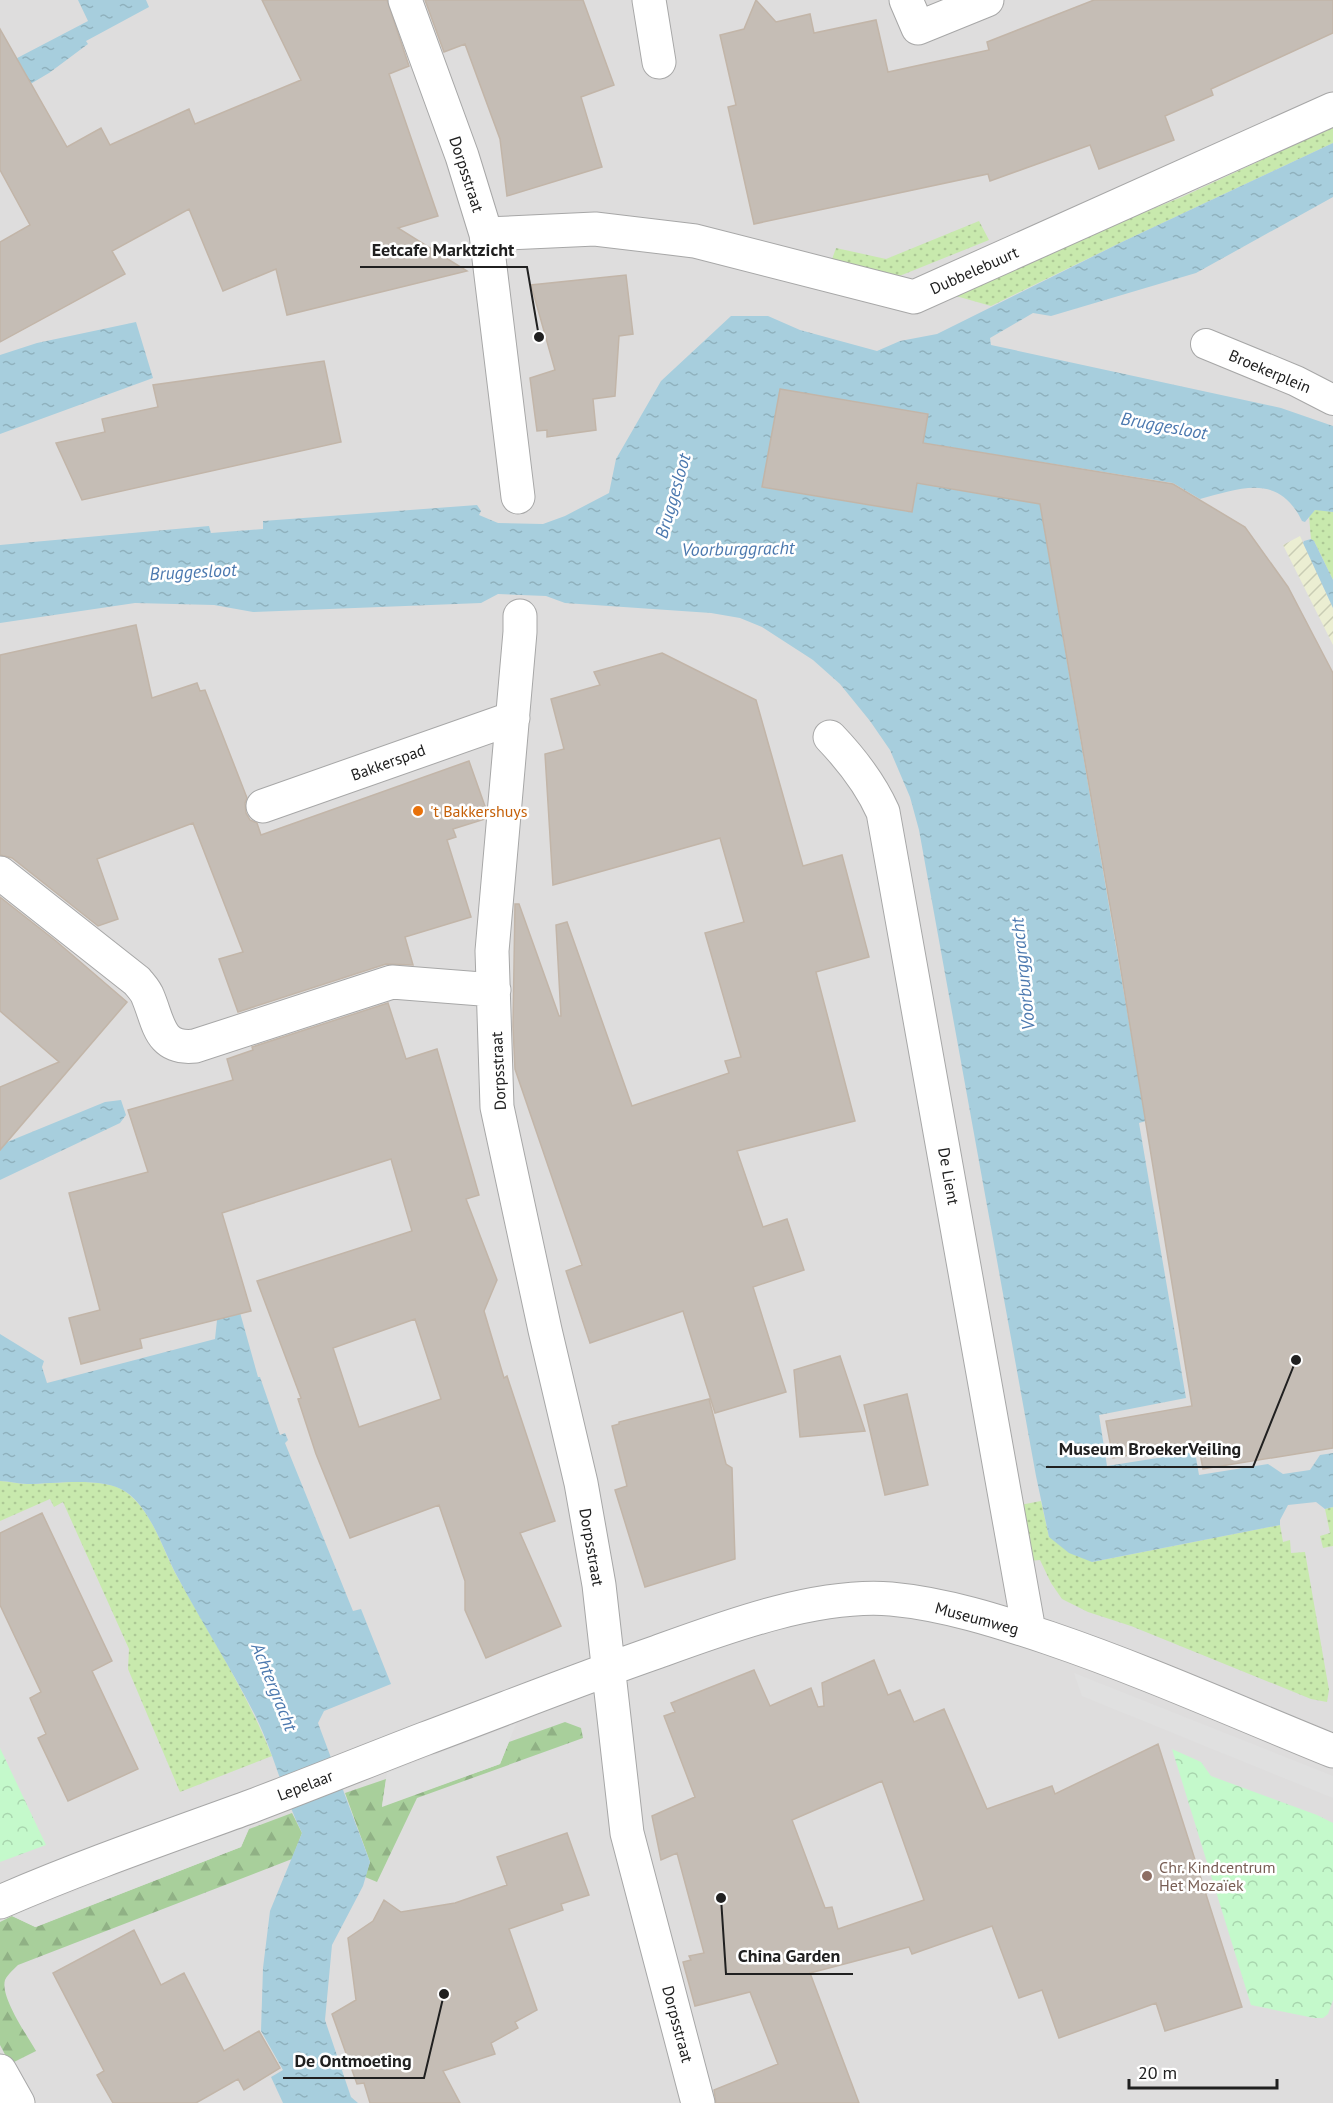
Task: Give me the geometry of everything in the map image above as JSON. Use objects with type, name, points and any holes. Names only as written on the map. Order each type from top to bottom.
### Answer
[{"type":"street","name":"Dorpsstraat","points":[[405,0],[462,156],[486,234],[518,497]]},
{"type":"street","points":[[649,0],[659,62]]},
{"type":"street","points":[[906,0],[918,28],[987,0]]},
{"type":"street","name":"Dubbelebuurt","points":[[486,234],[595,229],[695,241],[914,297],[1333,110]]},
{"type":"street","name":"Dorpsstraat","points":[[520,616],[492,951],[498,1107],[545,1330],[581,1483],[599,1585],[627,1833],[698,2103]]},
{"type":"street","name":"Bakkerspad","points":[[263,806],[513,718]]},
{"type":"street","name":"De Lient","points":[[830,737],[848,755],[873,790],[883,812],[1029,1631]]},
{"type":"street","points":[[0,873],[137,981],[147,994],[163,1035],[177,1046],[195,1046],[392,982],[494,990]]},
{"type":"street","name":"Museumweg","points":[[609,1668],[725,1627],[766,1616],[830,1602],[891,1599],[986,1617],[1029,1631],[1103,1657],[1333,1751]]},
{"type":"street","name":"Lepelaar","points":[[0,1902],[72,1871],[256,1804],[609,1668]]},
{"type":"street","points":[[0,2071],[18,2103]]},
{"type":"lane","name":"Broekerplein","points":[[1206,344],[1296,381],[1333,400]]},
{"type":"shaded area","points":[[0,0],[1333,0],[1333,2103],[0,2103]]},
{"type":"shaded area","points":[[1074,1673],[1333,1776],[1333,1798],[1082,1696]]},
{"type":"shaded area","points":[[516,1724],[500,1764],[382,1807],[387,1773]]},
{"type":"shaded area","points":[[251,1823],[241,1847],[35,1927],[12,1916]]},
{"type":"green space","points":[[1333,127],[1333,143],[991,306],[949,294],[952,290],[1182,197]]},
{"type":"green space","points":[[979,221],[989,240],[892,279],[831,262],[836,248],[886,259]]},
{"type":"green space","points":[[1315,510],[1333,512],[1333,580],[1311,539],[1309,516]]},
{"type":"green space","points":[[1300,536],[1333,608],[1333,645],[1283,545]]},
{"type":"green space","points":[[0,1481],[27,1484],[92,1482],[117,1487],[136,1501],[151,1521],[172,1567],[240,1688],[272,1756],[180,1792],[128,1669],[129,1649],[63,1502],[54,1507],[50,1499],[0,1521]]},
{"type":"green space","points":[[1041,1501],[1049,1537],[1092,1562],[1280,1525],[1283,1542],[1290,1540],[1291,1553],[1305,1552],[1329,1690],[1327,1702],[1311,1699],[1131,1626],[1088,1612],[1062,1599],[1040,1560],[1029,1561],[1020,1505]]},
{"type":"green space","points":[[1333,1507],[1333,1546],[1323,1548],[1320,1536],[1330,1533],[1325,1509]]},
{"type":"green space","points":[[565,1722],[581,1728],[583,1738],[417,1798],[377,1882],[365,1877],[370,1862],[345,1793],[386,1779],[382,1806],[500,1764],[509,1742]]},
{"type":"green space","points":[[0,1748],[46,1845],[0,1862]]},
{"type":"green space","points":[[1172,1749],[1201,1762],[1211,1776],[1333,1823],[1333,2000],[1328,2014],[1323,2018],[1251,2005]]},
{"type":"green space","points":[[292,1813],[302,1833],[292,1859],[18,1965],[5,1980],[6,1996],[36,2051],[10,2064],[0,2045],[0,1922],[12,1916],[36,1927],[241,1847],[249,1829]]},
{"type":"water","points":[[78,0],[146,0],[149,7],[86,41],[88,44],[49,73],[0,102],[0,67],[88,21]]},
{"type":"water","points":[[1333,143],[1333,197],[1196,273],[1051,316],[1033,313],[990,338],[991,345],[1281,408],[1333,426],[1333,512],[1315,510],[1305,522],[1293,506],[1282,496],[1270,490],[1244,488],[1200,499],[1173,483],[923,443],[928,414],[780,389],[762,487],[911,512],[917,483],[1040,504],[1146,1121],[1139,1123],[1186,1398],[1099,1415],[1107,1466],[1195,1452],[1199,1475],[1268,1464],[1283,1474],[1310,1470],[1320,1455],[1333,1453],[1333,1507],[1325,1509],[1316,1502],[1288,1505],[1280,1520],[1280,1525],[1092,1562],[1069,1553],[1049,1537],[919,830],[910,797],[890,750],[840,684],[813,660],[762,627],[740,618],[711,613],[565,603],[546,596],[498,594],[481,603],[253,612],[214,605],[135,603],[0,623],[0,545],[209,526],[211,533],[263,529],[263,521],[477,505],[481,511],[479,515],[498,523],[543,524],[565,516],[609,493],[616,459],[661,381],[731,316],[768,316],[800,330],[877,351],[900,341],[937,334],[1122,242]]},
{"type":"water","points":[[136,322],[153,378],[0,434],[0,355],[37,343]]},
{"type":"water","points":[[1311,539],[1333,580],[1333,608],[1303,543]]},
{"type":"water","points":[[121,1100],[126,1115],[120,1123],[0,1180],[0,1145],[105,1102]]},
{"type":"water","name":"Achtergracht","points":[[234,1291],[258,1377],[260,1377],[280,1435],[285,1433],[288,1440],[285,1443],[353,1611],[361,1609],[391,1684],[324,1711],[318,1723],[370,1862],[363,1886],[332,1945],[325,2020],[351,2097],[358,2103],[283,2103],[271,2077],[283,2070],[261,2031],[263,1968],[270,1911],[302,1833],[255,1715],[177,1576],[156,1531],[135,1499],[116,1487],[92,1482],[27,1484],[0,1481],[0,1334],[44,1361],[42,1367],[47,1383],[215,1339],[217,1320],[221,1318]]},
{"type":"building","points":[[262,0],[387,0],[409,66],[389,74],[438,216],[398,228],[467,271],[287,315],[276,269],[223,291],[189,209],[112,251],[125,274],[0,342],[0,242],[30,225],[0,170],[0,29],[67,147],[101,128],[110,145],[189,109],[195,124],[301,80]]},
{"type":"building","points":[[425,0],[583,0],[614,85],[581,97],[602,167],[507,196],[500,139],[465,44],[444,52]]},
{"type":"building","points":[[756,0],[776,22],[810,14],[814,33],[876,20],[888,72],[989,50],[987,42],[1094,0],[1333,0],[1333,33],[1211,89],[1213,95],[1165,116],[1174,140],[1099,169],[1090,145],[990,181],[988,174],[754,224],[728,107],[736,105],[720,35],[744,29]]},
{"type":"building","points":[[626,275],[633,334],[619,336],[615,396],[593,399],[596,430],[547,437],[547,430],[537,431],[530,378],[555,370],[531,285]]},
{"type":"building","points":[[324,361],[341,442],[82,500],[56,443],[105,432],[102,419],[158,407],[153,385]]},
{"type":"building","points":[[780,389],[928,414],[923,443],[1173,484],[1245,527],[1288,587],[1333,673],[1333,1448],[1203,1469],[1198,1443],[1113,1458],[1106,1421],[1192,1406],[1117,946],[1040,504],[917,483],[912,512],[762,487]]},
{"type":"building","points":[[136,625],[152,698],[197,683],[200,691],[205,690],[247,798],[246,813],[250,820],[257,823],[261,835],[469,761],[486,809],[485,819],[453,829],[456,837],[447,840],[471,917],[405,937],[413,965],[386,964],[238,1012],[219,959],[243,952],[193,823],[97,859],[118,919],[98,926],[12,858],[0,855],[0,655]]},
{"type":"building","points":[[662,653],[756,700],[803,866],[842,855],[869,957],[816,972],[855,1121],[737,1151],[763,1227],[787,1219],[804,1270],[753,1287],[786,1392],[715,1413],[683,1311],[590,1343],[566,1271],[582,1265],[515,1069],[513,1026],[515,904],[519,904],[559,1016],[561,1016],[556,925],[567,922],[632,1106],[729,1073],[725,1061],[741,1057],[705,933],[744,922],[720,838],[553,885],[545,754],[564,749],[551,699],[600,685],[594,672]]},
{"type":"building","points":[[0,897],[127,1002],[0,1150],[0,1087],[59,1062],[0,1011]]},
{"type":"building","points":[[388,1003],[406,1059],[437,1049],[479,1195],[466,1199],[497,1280],[484,1311],[504,1378],[507,1376],[555,1521],[520,1533],[561,1626],[486,1658],[465,1610],[465,1581],[439,1505],[350,1538],[316,1454],[298,1399],[301,1398],[257,1281],[412,1231],[391,1159],[222,1213],[251,1311],[140,1339],[142,1348],[81,1364],[69,1318],[100,1310],[69,1193],[148,1172],[128,1110],[233,1080],[227,1059],[253,1050],[252,1047]],"holes":[[[415,1319],[441,1399],[359,1427],[333,1348]]]},
{"type":"building","points":[[840,1356],[865,1431],[800,1437],[794,1370]]},
{"type":"building","points":[[907,1394],[928,1485],[885,1495],[864,1405]]},
{"type":"building","points":[[709,1399],[726,1464],[732,1468],[735,1559],[645,1587],[615,1490],[627,1486],[612,1426],[619,1422]]},
{"type":"building","points":[[42,1513],[112,1661],[92,1671],[138,1769],[68,1801],[38,1738],[46,1734],[30,1698],[41,1692],[0,1605],[0,1533]]},
{"type":"building","points":[[874,1660],[888,1695],[900,1690],[914,1722],[944,1709],[987,1809],[1052,1786],[1055,1794],[1158,1744],[1242,2007],[1165,2031],[1156,2003],[1059,2038],[1042,1990],[1019,1998],[992,1926],[912,1954],[909,1947],[810,1973],[859,2103],[716,2103],[714,2090],[778,2064],[750,1992],[695,2006],[683,1962],[691,1960],[689,1956],[704,1953],[677,1853],[661,1860],[652,1816],[695,1797],[664,1716],[675,1712],[671,1703],[754,1670],[770,1706],[811,1688],[818,1707],[824,1706],[822,1683]],"holes":[[[882,1781],[924,1900],[838,1929],[832,1907],[825,1908],[792,1820]]]},
{"type":"building","points":[[567,1833],[589,1895],[561,1904],[563,1910],[509,1929],[537,2010],[515,2022],[518,2028],[491,2043],[495,2054],[443,2071],[460,2103],[370,2103],[364,2083],[357,2084],[332,2014],[356,2000],[348,1938],[373,1921],[384,1900],[401,1912],[455,1903],[507,1885],[497,1857]]},
{"type":"building","points":[[134,1930],[161,1985],[184,1973],[224,2051],[259,2031],[280,2068],[244,2090],[238,2079],[196,2103],[113,2103],[97,2075],[104,2071],[53,1973]]},
{"type":"place","name":"Eetcafe Marktzicht","points":[[539,337]]},
{"type":"place","name":"'t Bakkershuys","points":[[418,811]]},
{"type":"place","name":"Museum BroekerVeiling","points":[[1296,1360]]},
{"type":"place","name":"Chr. Kindcentrum Het Mozaïek","points":[[1147,1876]]},
{"type":"place","name":"China Garden","points":[[721,1898]]},
{"type":"place","name":"De Ontmoeting","points":[[444,1994]]},
{"type":"water label","name":"Bruggesloot","points":[[1164,426]]},
{"type":"water label","name":"Bruggesloot","points":[[673,496]]},
{"type":"water label","name":"Voorburggracht","points":[[738,549]]},
{"type":"water label","name":"Bruggesloot","points":[[193,572]]},
{"type":"water label","name":"Voorburggracht","points":[[1023,974]]}]
